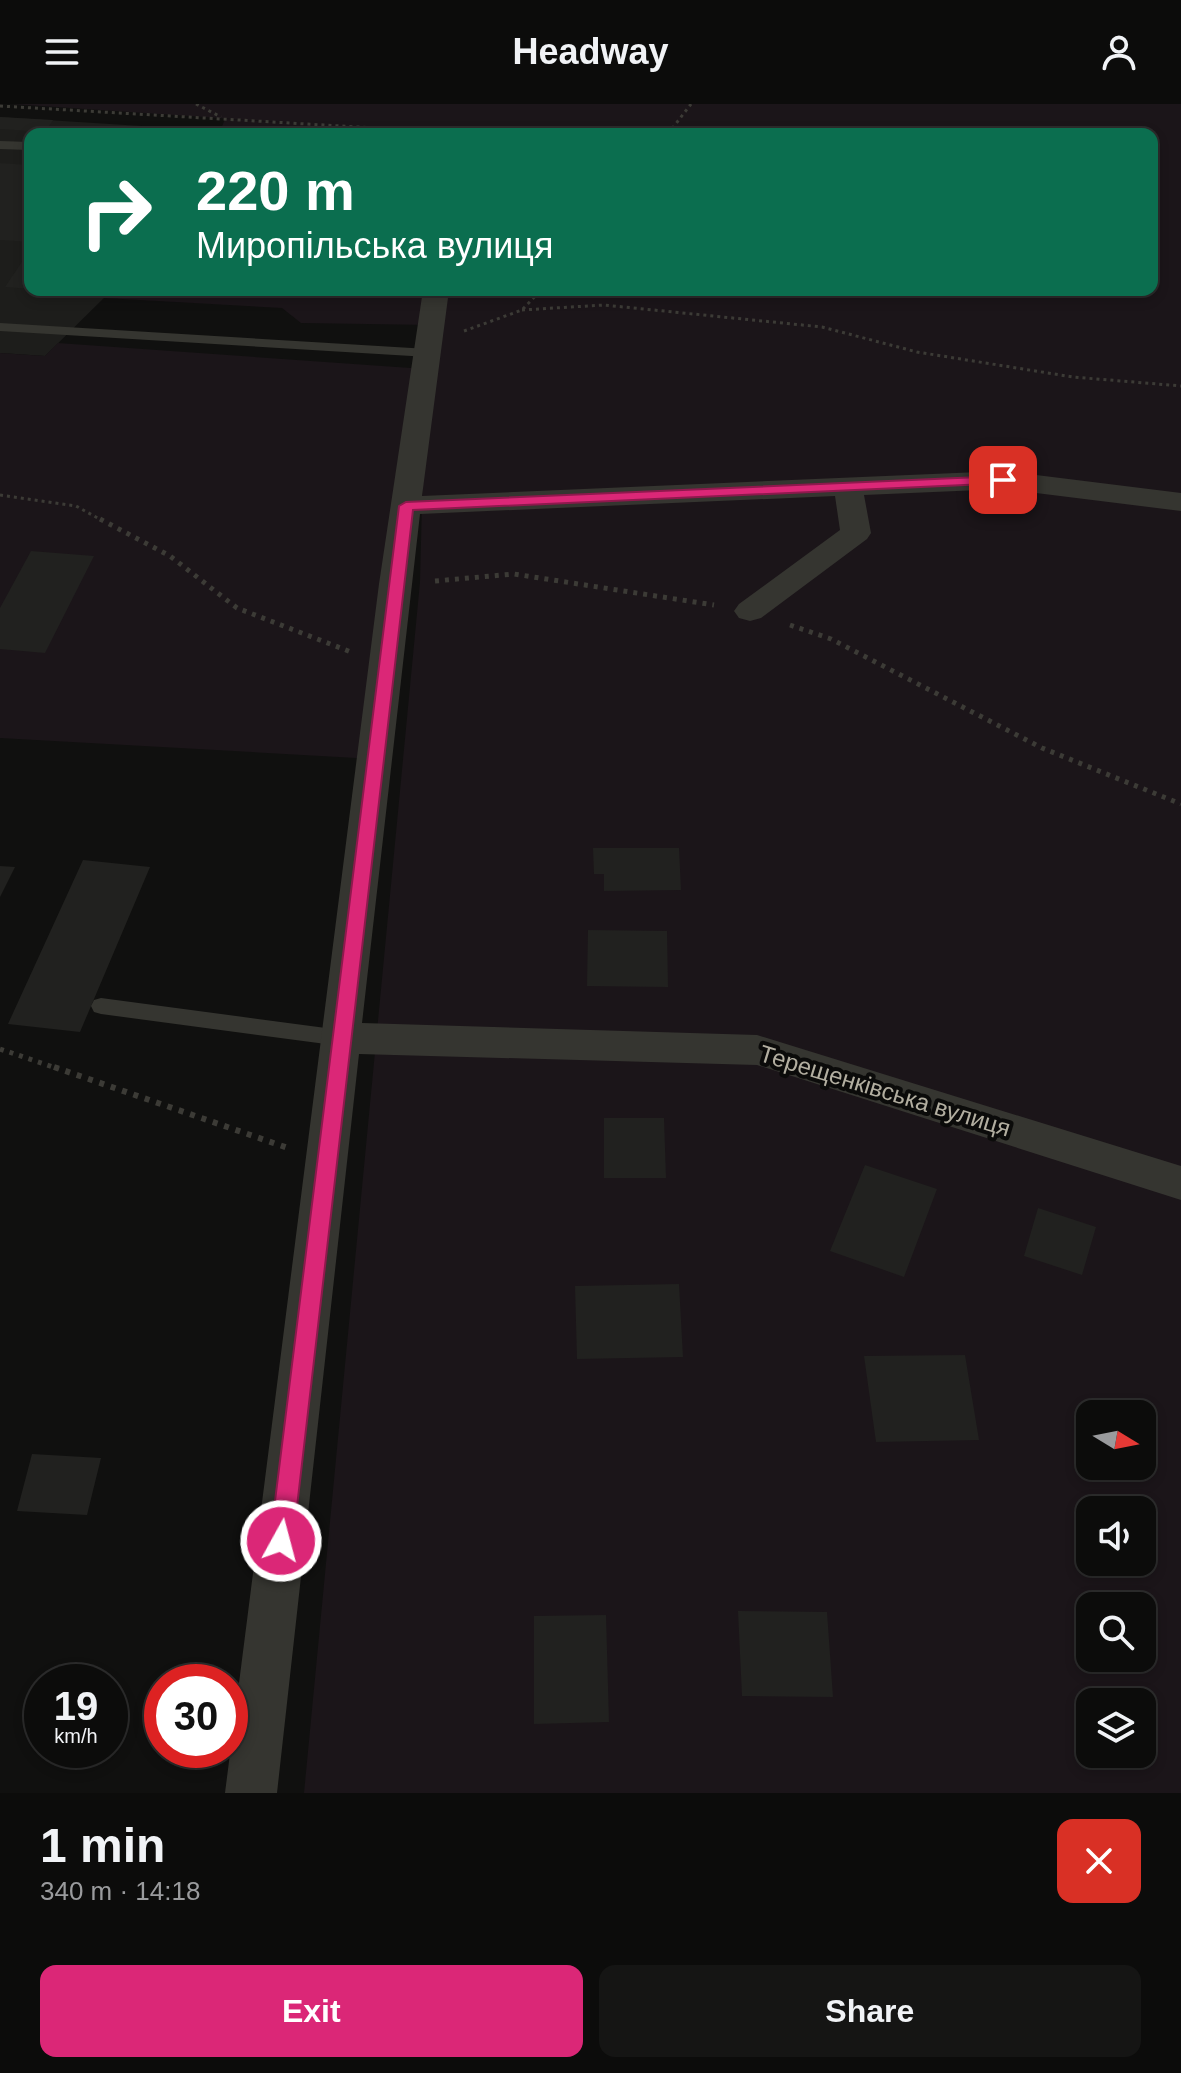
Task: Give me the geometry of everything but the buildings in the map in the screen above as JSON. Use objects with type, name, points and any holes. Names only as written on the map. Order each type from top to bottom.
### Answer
[{"type":"street","points":[[251,1793],[385,665],[435,296]]},
{"type":"street","points":[[406,506],[1003,480],[1181,502]]},
{"type":"street","points":[[750,611],[856,533],[848,487]]},
{"type":"street","name":"Терещенківська вулиця","points":[[341,1038],[757,1050],[1181,1183]]},
{"type":"lane","points":[[0,145],[24,146]]},
{"type":"lane","points":[[0,327],[428,348]]},
{"type":"lane","points":[[101,1006],[341,1038]]},
{"type":"path","points":[[196,104],[225,119]]},
{"type":"path","points":[[673,128],[691,104]]},
{"type":"path","points":[[0,106],[375,128]]},
{"type":"path","points":[[522,310],[535,296]]},
{"type":"path","points":[[428,348],[522,310],[604,305],[822,327],[917,352],[1073,377],[1181,386]]},
{"type":"path","points":[[0,495],[76,506],[170,556],[237,608],[385,665]]},
{"type":"path","points":[[395,584],[514,574],[750,611],[831,639],[1042,748],[1181,804]]},
{"type":"path","points":[[0,1049],[326,1162]]},
{"type":"shaded area","points":[[11,104],[1181,104],[1181,1793],[304,1793],[420,582],[425,381],[374,759],[0,738],[0,353],[45,356],[58,343],[425,369],[431,325],[301,323],[282,308],[104,298],[106,296],[1158,296],[1158,128],[221,128],[225,119],[294,123]]},
{"type":"shaded area","points":[[0,117],[173,128],[24,128],[24,296],[106,296],[45,356],[0,353]]},
{"type":"route","points":[[281,1541],[406,506],[1003,480]]}]
